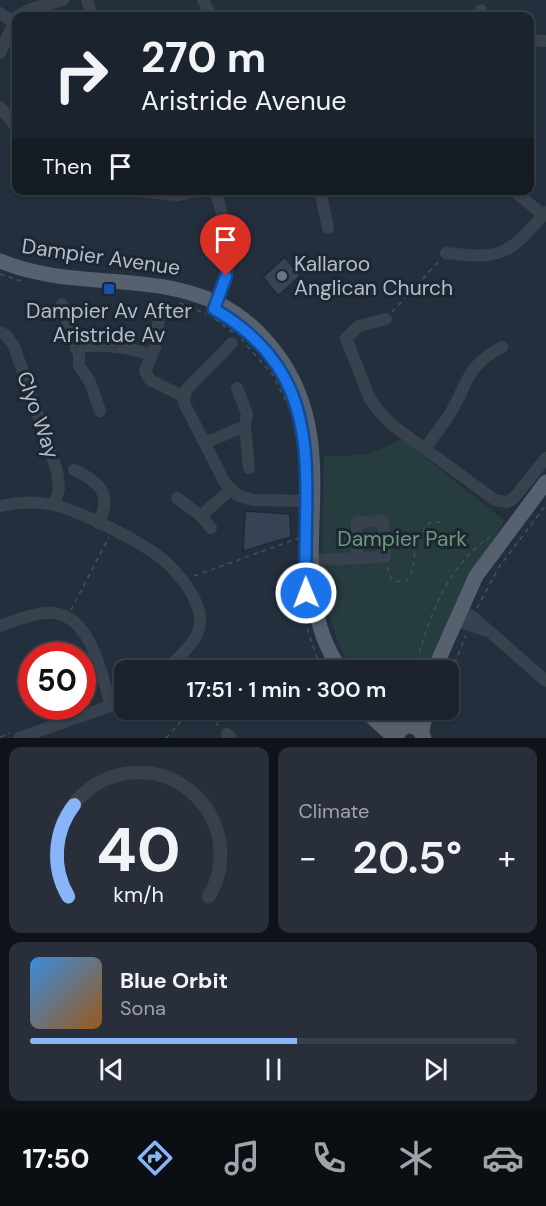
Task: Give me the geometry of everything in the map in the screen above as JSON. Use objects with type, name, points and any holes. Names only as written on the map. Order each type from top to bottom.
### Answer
[{"type":"main road","name":"Dampier Avenue","points":[[0,261],[44,273],[179,288],[240,317],[267,341],[289,372],[305,405],[314,462],[306,564],[316,613],[337,660]]},
{"type":"main road","name":"Dampier Avenue","points":[[0,268],[20,276],[169,294],[215,306],[266,351],[285,377],[296,402],[305,437],[307,602],[318,640],[327,660]]},
{"type":"main road","points":[[448,660],[490,555],[546,482]]},
{"type":"main road","points":[[440,660],[465,618],[489,569],[546,494]]},
{"type":"main road","points":[[380,720],[400,732]]},
{"type":"main road","points":[[387,720],[400,732]]},
{"type":"main road","points":[[423,735],[425,720]]},
{"type":"main road","points":[[400,732],[415,726],[423,735]]},
{"type":"street","points":[[26,12],[63,0]]},
{"type":"street","points":[[0,53],[12,28]]},
{"type":"street","points":[[0,107],[12,122]]},
{"type":"street","points":[[215,306],[226,276],[230,243],[216,195]]},
{"type":"street","points":[[321,195],[328,228]]},
{"type":"street","points":[[446,253],[481,257],[500,254],[518,242],[545,214],[520,195]]},
{"type":"street","points":[[62,304],[79,366],[90,381],[100,411]]},
{"type":"street","points":[[160,311],[151,356],[145,371],[150,380],[184,397],[205,443],[231,489],[237,495],[253,500],[306,501]]},
{"type":"street","points":[[386,319],[359,326],[346,338],[377,409],[392,424],[495,500],[507,502],[514,498],[546,458]]},
{"type":"street","name":"Clyo Way","points":[[0,332],[6,335],[14,346],[57,471],[59,488],[55,505]]},
{"type":"street","points":[[184,397],[186,390],[232,343]]},
{"type":"street","points":[[76,349],[86,346],[140,351],[151,356]]},
{"type":"street","points":[[426,447],[451,412],[462,385],[476,365],[502,347]]},
{"type":"street","points":[[237,388],[247,414],[245,426],[249,468]]},
{"type":"street","points":[[205,443],[245,426]]},
{"type":"street","points":[[74,470],[93,480],[105,499],[106,508],[98,524]]},
{"type":"street","points":[[201,516],[231,489]]},
{"type":"street","points":[[177,498],[201,516],[211,528]]},
{"type":"street","points":[[0,506],[18,502],[55,505],[98,524],[157,555],[182,580],[199,611],[200,624],[195,638],[176,660]]},
{"type":"street","points":[[306,564],[385,557],[383,521],[357,522],[357,559]]},
{"type":"street","points":[[0,626],[46,613],[67,618],[78,626],[87,638],[111,706]]},
{"type":"street","points":[[465,618],[486,631],[546,681]]},
{"type":"street","points":[[19,738],[114,705]]},
{"type":"path","points":[[386,319],[446,253]]},
{"type":"path","points":[[0,274],[27,282]]},
{"type":"path","points":[[180,303],[215,319],[250,346],[272,374],[291,412]]},
{"type":"path","points":[[453,660],[465,618],[499,567],[546,505]]},
{"type":"path","points":[[385,557],[391,579],[396,582],[407,580],[414,570],[415,547],[422,539],[424,526],[431,522],[440,522]]},
{"type":"path","points":[[67,618],[112,531]]},
{"type":"path","points":[[182,580],[303,537]]},
{"type":"path","points":[[306,564],[305,621],[318,660]]},
{"type":"path","points":[[166,738],[182,720]]},
{"type":"path","points":[[213,720],[229,736]]},
{"type":"green space","name":"Dampier Park","points":[[402,439],[505,521],[459,596],[432,660],[348,660],[340,647],[331,621],[323,568],[324,457],[369,454]]},
{"type":"building","name":"Kallaroo Anglican Church","points":[[285,257],[300,276],[278,296],[263,277]]},
{"type":"building","points":[[245,511],[290,514],[291,537],[243,551]]},
{"type":"place","name":"Kallaroo Anglican Church","points":[[282,276]]},
{"type":"place","name":"Dampier Av After Aristride Av","points":[[109,289]]},
{"type":"route","points":[[226,276],[214,309],[246,331],[266,351],[285,377],[301,418],[307,468],[306,593]]}]
